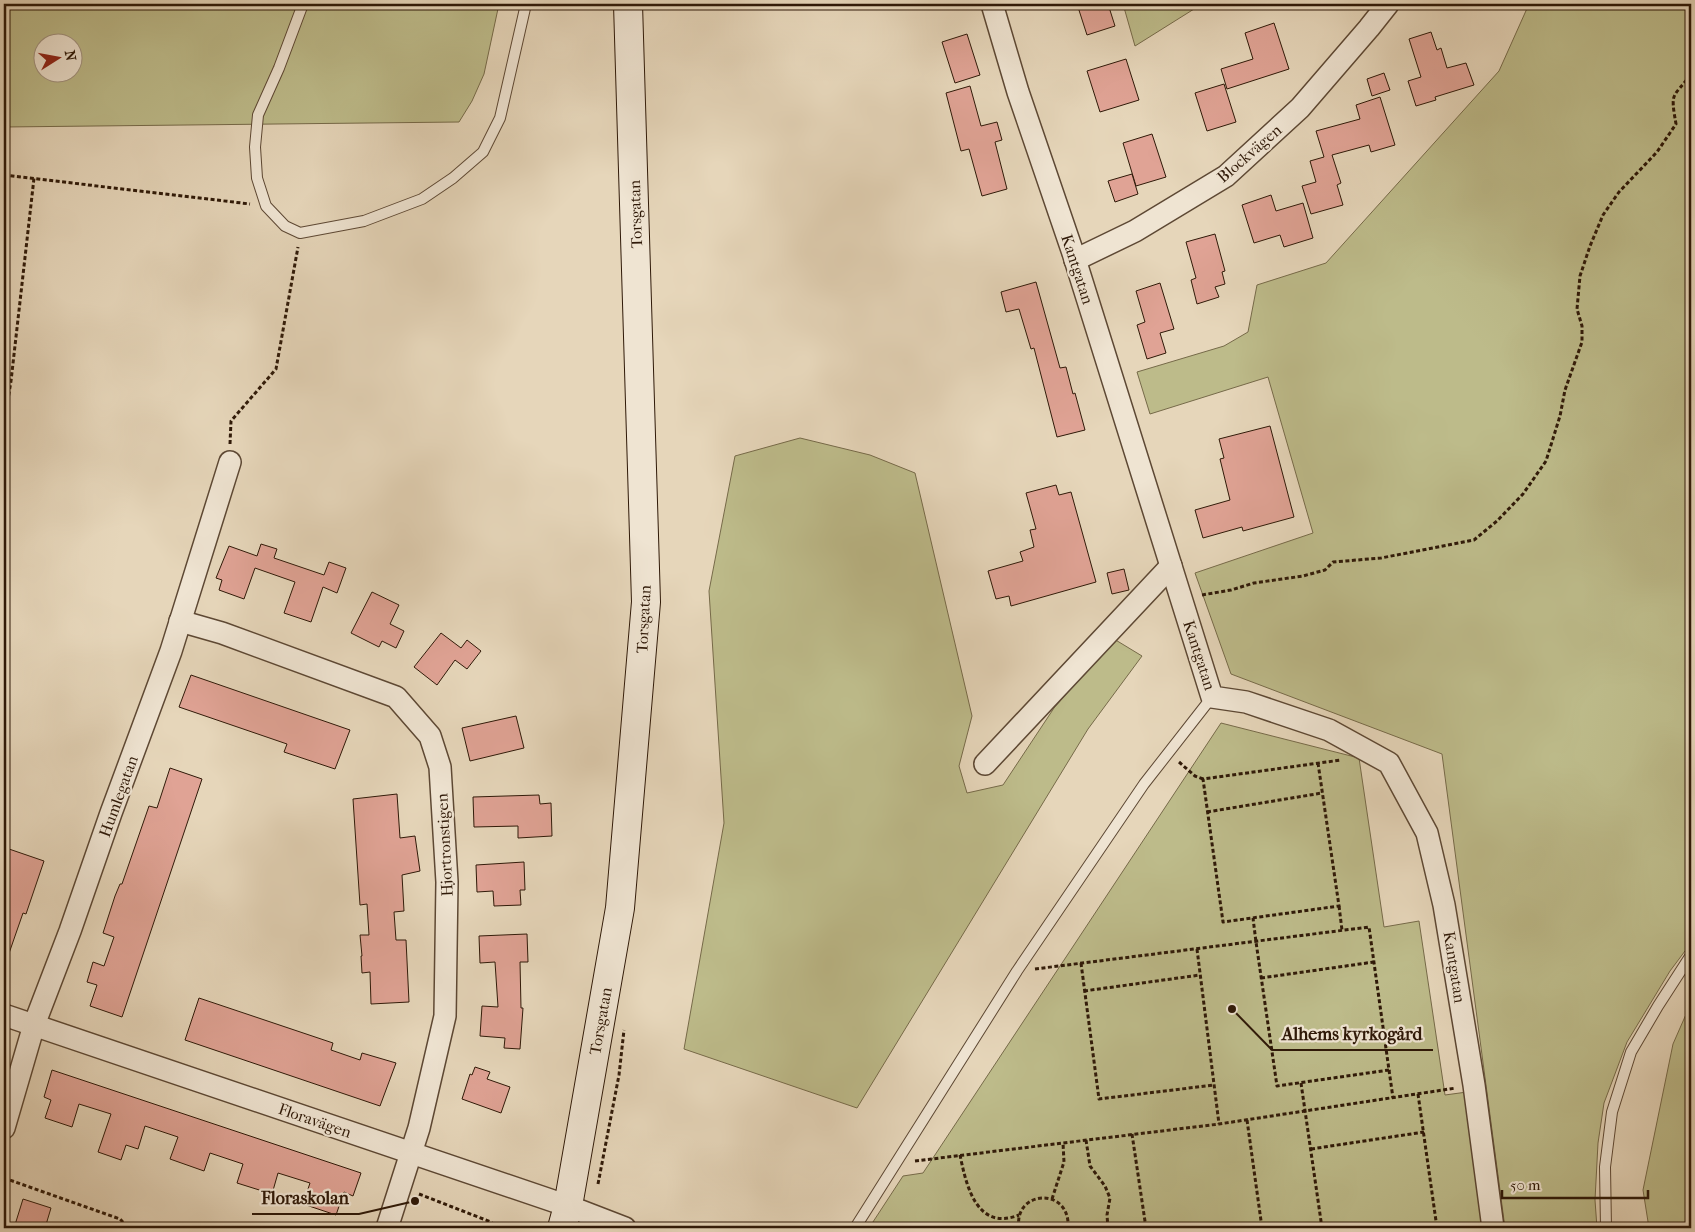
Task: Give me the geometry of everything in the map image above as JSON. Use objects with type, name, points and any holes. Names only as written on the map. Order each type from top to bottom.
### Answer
[{"type":"main road","name":"Torsgatan","points":[[565,1217],[620,908],[646,602],[628,4]]},
{"type":"street","name":"Kantgatan","points":[[992,4],[1018,92],[1075,260],[1212,696],[1246,702],[1329,730],[1389,763],[1427,833],[1444,905],[1474,1085],[1493,1228]]},
{"type":"street","name":"Blockvägen","points":[[1075,260],[1135,231],[1226,176],[1300,108],[1388,4]]},
{"type":"street","name":"Humlegatan","points":[[4,1128],[34,1025],[171,651],[230,462]]},
{"type":"street","points":[[985,764],[1171,566]]},
{"type":"street","name":"Hjortronstigen","points":[[180,621],[222,633],[396,697],[430,736],[440,767],[447,882],[445,1016],[419,1128],[387,1228]]},
{"type":"street","name":"Floravägen","points":[[4,1015],[411,1153],[565,1217],[625,1228]]},
{"type":"lane","points":[[303,4],[279,68],[258,115],[254,147],[257,178],[266,206],[285,226],[300,233],[364,221],[422,199],[453,178],[483,152],[500,118],[526,4]]},
{"type":"lane","points":[[855,1228],[898,1163],[1017,971],[1144,784],[1212,696]]},
{"type":"lane","points":[[1606,1228],[1605,1167],[1612,1112],[1631,1052],[1691,955]]},
{"type":"path","points":[[1182,602],[1193,597],[1231,590],[1254,583],[1303,576],[1325,570],[1333,562],[1390,557],[1474,540],[1497,521],[1523,494],[1546,461],[1560,416],[1565,390],[1582,342],[1582,326],[1577,309],[1580,276],[1603,214],[1619,192],[1657,152],[1676,124],[1672,103],[1674,94],[1691,74]]},
{"type":"path","points":[[4,175],[266,206]]},
{"type":"path","points":[[4,414],[6,412],[11,382],[34,178]]},
{"type":"path","points":[[230,462],[231,420],[276,370],[300,233]]},
{"type":"path","points":[[1169,753],[1195,776],[1203,779],[1342,760]]},
{"type":"path","points":[[1318,763],[1342,930]]},
{"type":"path","points":[[1203,779],[1222,922],[1338,906]]},
{"type":"path","points":[[1207,812],[1322,793]]},
{"type":"path","points":[[1252,918],[1276,1086],[1389,1070]]},
{"type":"path","points":[[1017,971],[1369,927],[1393,1098]]},
{"type":"path","points":[[1197,949],[1219,1124]]},
{"type":"path","points":[[1261,978],[1374,962]]},
{"type":"path","points":[[1081,964],[1099,1099],[1214,1085]]},
{"type":"path","points":[[1084,991],[1200,975]]},
{"type":"path","points":[[1300,1082],[1322,1228]]},
{"type":"path","points":[[898,1163],[1219,1124],[1474,1085]]},
{"type":"path","points":[[1418,1094],[1437,1228]]},
{"type":"path","points":[[1247,1120],[1262,1228]]},
{"type":"path","points":[[1311,1149],[1424,1132]]},
{"type":"path","points":[[1132,1134],[1146,1228]]},
{"type":"path","points":[[1086,1140],[1090,1166],[1105,1186],[1110,1198],[1107,1215],[1108,1228]]},
{"type":"path","points":[[1052,1199],[1064,1162],[1063,1143]]},
{"type":"path","points":[[960,1155],[968,1192],[982,1216],[1003,1221],[1019,1215]]},
{"type":"path","points":[[4,1178],[120,1219],[128,1228]]},
{"type":"path","points":[[1019,1228],[1019,1215],[1023,1208],[1038,1198],[1046,1198],[1052,1199],[1061,1205],[1069,1220],[1068,1228]]},
{"type":"shaded area","points":[[4,4],[499,4],[484,74],[472,101],[459,122],[4,127]]},
{"type":"shaded area","points":[[1123,4],[1202,4],[1135,46]]},
{"type":"shaded area","points":[[1529,4],[1691,4],[1691,943],[1670,971],[1627,1042],[1604,1103],[1598,1143],[1595,1200],[1597,1228],[1505,1228],[1442,754],[1231,674],[1195,573],[1313,533],[1268,377],[1150,414],[1137,372],[1224,346],[1248,332],[1257,285],[1326,263],[1499,71]]},
{"type":"shaded area","points":[[800,438],[870,455],[915,473],[972,716],[959,766],[967,793],[1003,785],[1054,708],[1114,639],[1142,656],[1088,729],[857,1108],[684,1049],[724,823],[709,591],[735,456]]},
{"type":"shaded area","points":[[1221,723],[1359,758],[1384,927],[1419,921],[1445,1095],[1467,1092],[1484,1228],[869,1228],[903,1176],[923,1173]]},
{"type":"shaded area","points":[[1691,1003],[1691,1228],[1649,1228],[1643,1190],[1673,1044]]},
{"type":"building","points":[[1077,4],[1108,4],[1115,26],[1087,35]]},
{"type":"building","points":[[1274,23],[1289,69],[1227,89],[1221,69],[1253,59],[1245,33]]},
{"type":"building","points":[[1431,32],[1437,50],[1441,48],[1447,68],[1466,63],[1474,85],[1435,97],[1436,100],[1416,106],[1408,81],[1421,77],[1409,39]]},
{"type":"building","points":[[967,34],[980,75],[955,83],[942,42]]},
{"type":"building","points":[[1126,59],[1139,100],[1100,112],[1087,71]]},
{"type":"building","points":[[1384,73],[1390,90],[1372,96],[1367,79]]},
{"type":"building","points":[[1224,84],[1236,122],[1207,131],[1195,93]]},
{"type":"building","points":[[970,86],[981,126],[997,122],[1002,140],[995,142],[1007,189],[982,196],[969,149],[961,151],[946,93]]},
{"type":"building","points":[[1380,97],[1395,145],[1371,152],[1369,145],[1332,155],[1341,183],[1337,185],[1343,205],[1311,214],[1302,186],[1316,182],[1310,161],[1324,157],[1316,131],[1360,119],[1356,105]]},
{"type":"building","points":[[1152,134],[1166,177],[1136,186],[1123,143]]},
{"type":"building","points":[[1132,174],[1138,194],[1115,202],[1108,181]]},
{"type":"building","points":[[1271,195],[1276,211],[1303,203],[1313,238],[1284,247],[1280,235],[1254,243],[1242,205]]},
{"type":"building","points":[[1215,234],[1225,271],[1222,272],[1225,284],[1215,287],[1219,297],[1197,304],[1191,280],[1196,278],[1186,242]]},
{"type":"building","points":[[1036,282],[1060,368],[1066,367],[1085,430],[1057,437],[1034,348],[1031,349],[1019,309],[1006,312],[1001,292]]},
{"type":"building","points":[[1160,283],[1174,329],[1160,333],[1166,353],[1147,359],[1137,325],[1145,322],[1136,291]]},
{"type":"building","points":[[1270,426],[1294,517],[1243,531],[1242,527],[1203,538],[1195,510],[1230,500],[1220,459],[1224,458],[1219,439]]},
{"type":"building","points":[[1056,485],[1059,495],[1071,492],[1096,582],[1011,606],[1009,596],[996,599],[988,571],[1023,561],[1020,552],[1034,547],[1030,530],[1036,529],[1026,493]]},
{"type":"building","points":[[261,544],[277,549],[274,558],[324,575],[329,562],[346,568],[337,593],[323,587],[311,622],[284,613],[295,582],[255,568],[244,599],[219,590],[222,580],[216,578],[229,546],[257,556]]},
{"type":"building","points":[[1124,569],[1129,590],[1112,594],[1107,573]]},
{"type":"building","points":[[372,592],[399,605],[390,624],[404,631],[396,648],[382,641],[379,647],[351,633]]},
{"type":"building","points":[[441,633],[461,648],[467,640],[481,651],[467,669],[455,660],[437,685],[414,667]]},
{"type":"building","points":[[191,675],[350,730],[335,769],[284,752],[287,744],[179,707]]},
{"type":"building","points":[[516,716],[524,748],[470,761],[462,728]]},
{"type":"building","points":[[170,768],[202,779],[122,1017],[90,1006],[97,985],[87,982],[93,962],[104,966],[114,937],[103,933],[115,896],[120,884],[122,884],[149,806],[157,808]]},
{"type":"building","points":[[397,794],[400,838],[415,836],[420,871],[402,875],[404,911],[394,912],[396,940],[406,940],[409,1002],[371,1004],[370,972],[362,973],[360,935],[369,935],[367,904],[360,905],[353,799]]},
{"type":"building","points":[[539,795],[540,804],[551,803],[552,836],[518,838],[518,826],[474,827],[473,797]]},
{"type":"building","points":[[9,849],[44,861],[26,914],[23,913],[6,962],[4,961],[4,866]]},
{"type":"building","points":[[524,862],[525,890],[520,890],[521,905],[494,906],[493,891],[477,892],[476,865]]},
{"type":"building","points":[[527,934],[528,962],[520,962],[521,1008],[523,1008],[520,1049],[504,1048],[505,1038],[480,1036],[482,1006],[498,1007],[495,962],[480,963],[479,936]]},
{"type":"building","points":[[199,998],[333,1043],[331,1050],[360,1060],[362,1053],[396,1063],[380,1106],[185,1040]]},
{"type":"building","points":[[475,1067],[490,1072],[487,1079],[510,1087],[501,1113],[462,1099],[470,1074],[472,1075]]},
{"type":"building","points":[[52,1070],[361,1173],[353,1196],[344,1192],[336,1215],[303,1204],[310,1183],[278,1173],[272,1194],[237,1183],[243,1164],[210,1153],[204,1171],[170,1159],[178,1137],[145,1126],[138,1149],[126,1145],[121,1160],[98,1152],[111,1114],[79,1104],[72,1127],[45,1118],[51,1100],[44,1097]]},
{"type":"building","points":[[23,1199],[51,1208],[45,1228],[14,1228]]},
{"type":"place","name":"Alhems kyrkogård","points":[[1232,1009]]},
{"type":"place","name":"Floraskolan","points":[[415,1201]]}]
